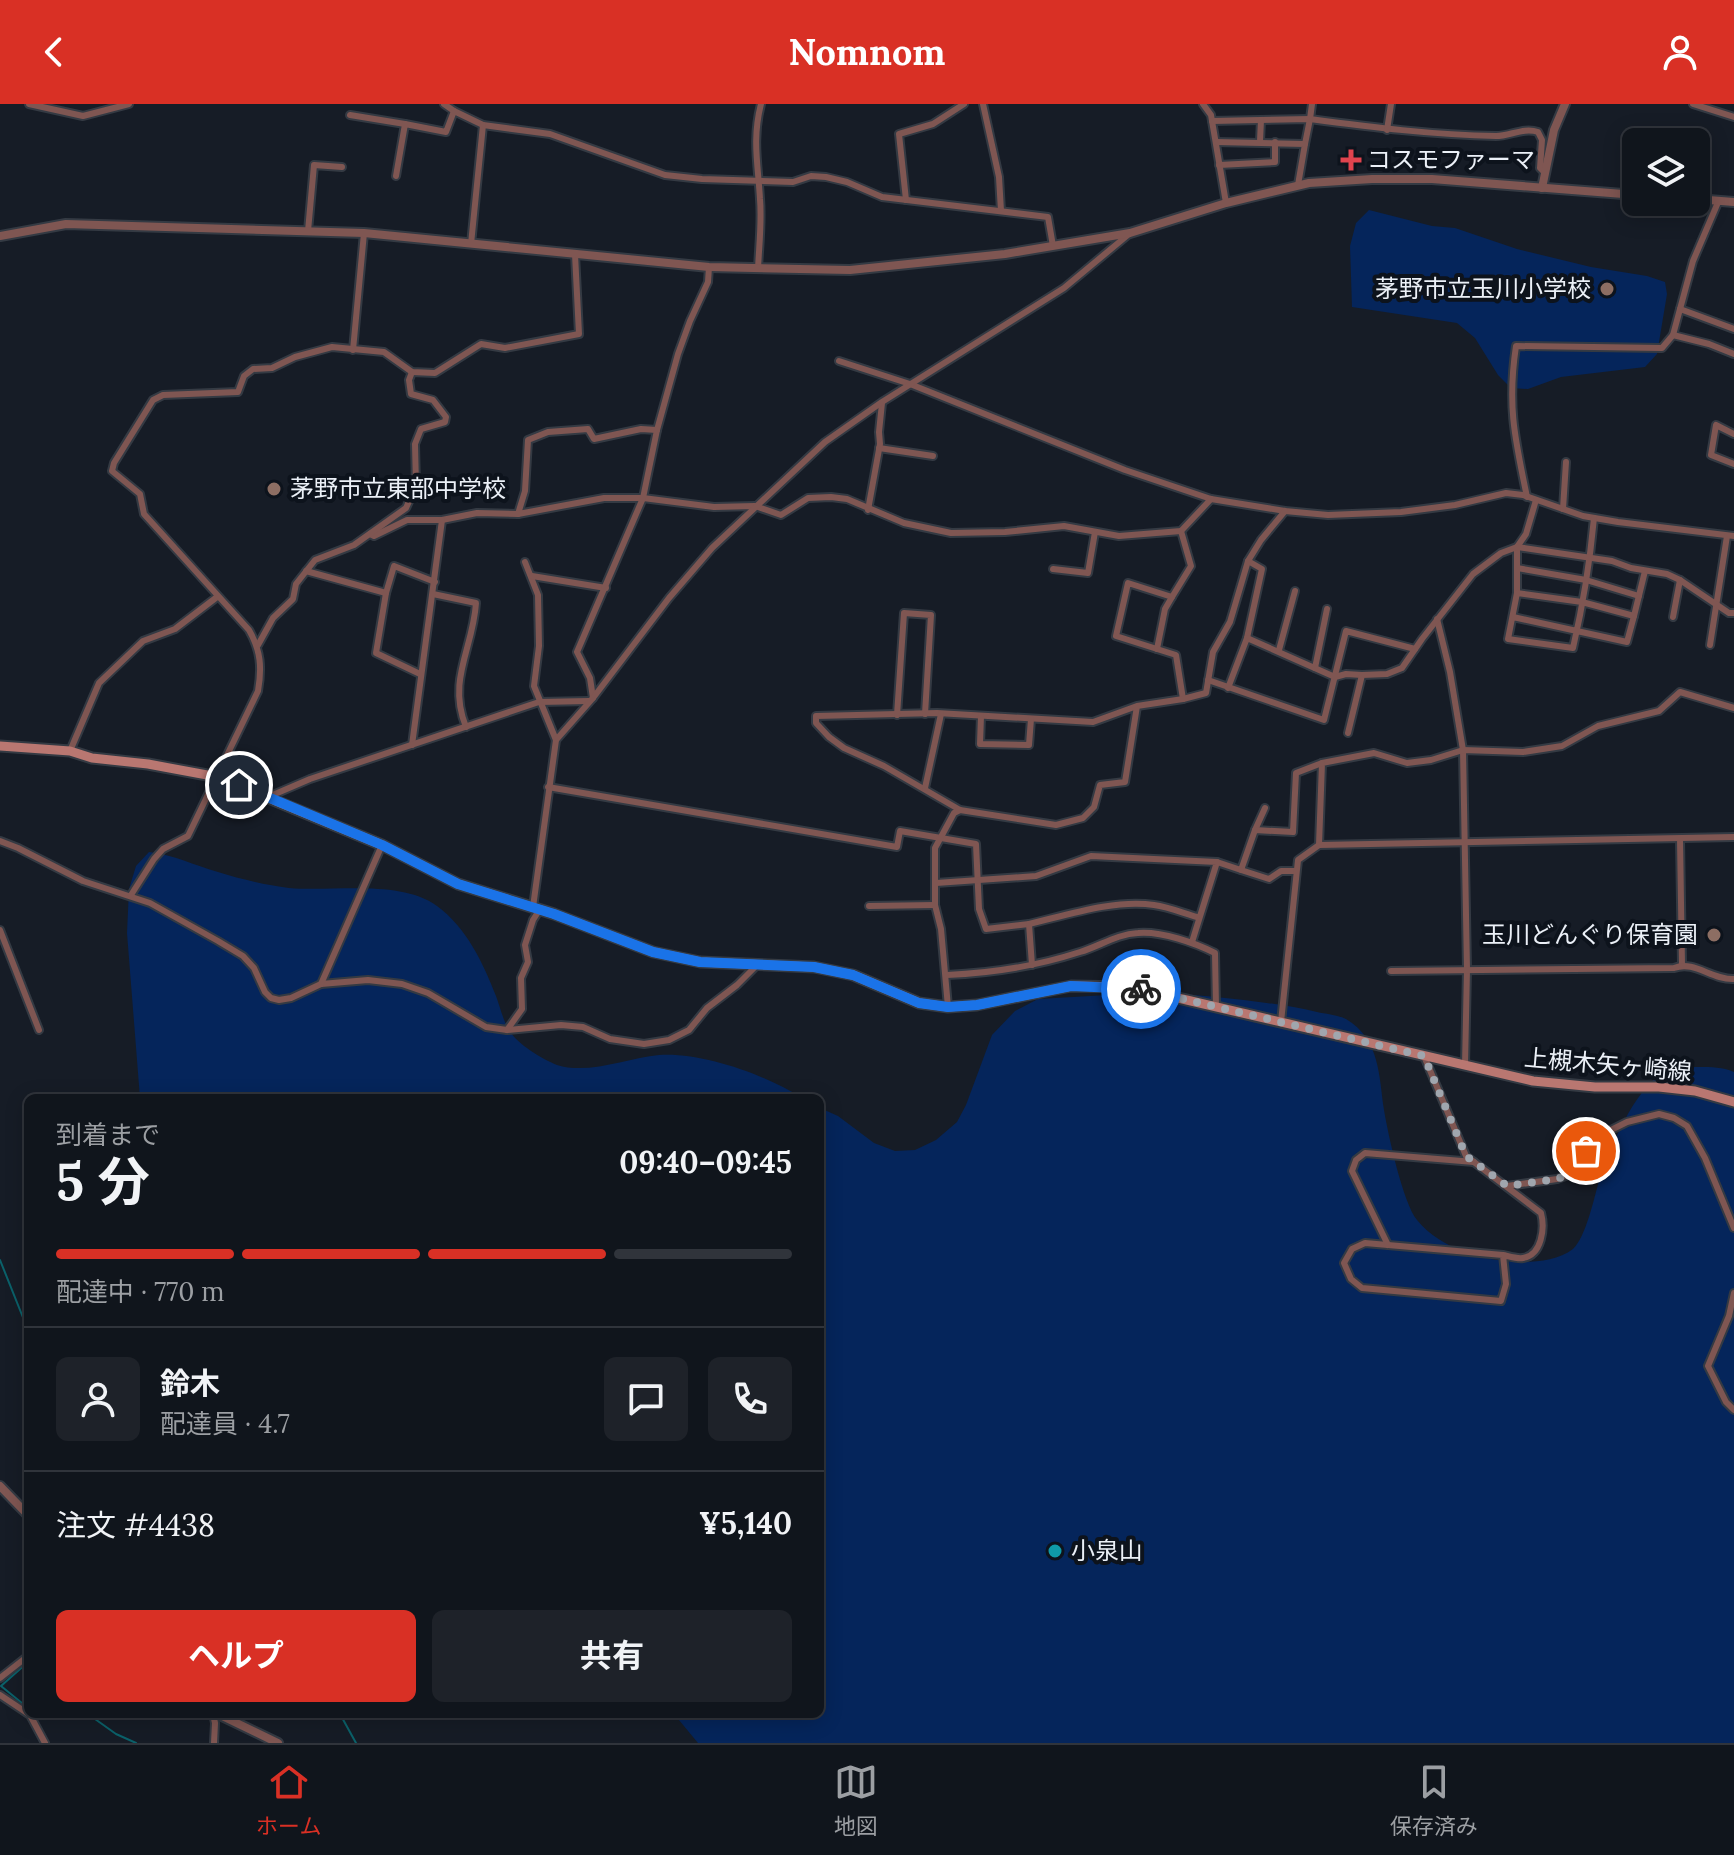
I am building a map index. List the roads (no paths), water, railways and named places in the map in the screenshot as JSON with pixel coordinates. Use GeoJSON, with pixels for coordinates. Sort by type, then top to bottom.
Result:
{"type":"FeatureCollection","features":[{"type":"Feature","properties":{"kind":"main road","name":"上槻木矢ヶ崎線"},"geometry":{"type":"LineString","coordinates":[[0,746],[70,751],[92,758],[148,764],[218,777],[382,845],[458,884],[537,908],[653,952],[700,962],[814,967],[853,975],[919,1003],[948,1007],[977,1005],[1042,990],[1094,985],[1131,987],[1533,1081],[1595,1087],[1659,1087],[1695,1091],[1734,1102]]}},
{"type":"Feature","properties":{"kind":"street"},"geometry":{"type":"LineString","coordinates":[[29,104],[83,116],[129,104]]}},
{"type":"Feature","properties":{"kind":"street"},"geometry":{"type":"LineString","coordinates":[[444,104],[483,125],[550,134],[665,175],[793,182],[811,176],[826,177],[882,197],[1048,217],[1053,246]]}},
{"type":"Feature","properties":{"kind":"street"},"geometry":{"type":"LineString","coordinates":[[758,269],[761,201],[755,148],[761,104]]}},
{"type":"Feature","properties":{"kind":"street"},"geometry":{"type":"LineString","coordinates":[[906,200],[899,134],[933,124],[964,104]]}},
{"type":"Feature","properties":{"kind":"street"},"geometry":{"type":"LineString","coordinates":[[983,104],[999,177],[1001,211]]}},
{"type":"Feature","properties":{"kind":"street"},"geometry":{"type":"LineString","coordinates":[[1203,104],[1212,121],[1226,203]]}},
{"type":"Feature","properties":{"kind":"street"},"geometry":{"type":"LineString","coordinates":[[1298,185],[1312,104]]}},
{"type":"Feature","properties":{"kind":"street"},"geometry":{"type":"LineString","coordinates":[[1387,130],[1391,104]]}},
{"type":"Feature","properties":{"kind":"street"},"geometry":{"type":"LineString","coordinates":[[1542,188],[1554,130],[1565,104]]}},
{"type":"Feature","properties":{"kind":"street"},"geometry":{"type":"LineString","coordinates":[[1693,104],[1734,117]]}},
{"type":"Feature","properties":{"kind":"street"},"geometry":{"type":"LineString","coordinates":[[350,115],[446,132],[454,111]]}},
{"type":"Feature","properties":{"kind":"street"},"geometry":{"type":"LineString","coordinates":[[1212,121],[1310,119],[1387,130],[1500,136],[1531,130],[1538,132],[1542,140],[1540,168],[1544,172]]}},
{"type":"Feature","properties":{"kind":"street"},"geometry":{"type":"LineString","coordinates":[[1260,141],[1261,120]]}},
{"type":"Feature","properties":{"kind":"street"},"geometry":{"type":"LineString","coordinates":[[396,176],[405,124]]}},
{"type":"Feature","properties":{"kind":"street"},"geometry":{"type":"LineString","coordinates":[[471,244],[483,125]]}},
{"type":"Feature","properties":{"kind":"street"},"geometry":{"type":"LineString","coordinates":[[1216,142],[1305,144]]}},
{"type":"Feature","properties":{"kind":"street"},"geometry":{"type":"LineString","coordinates":[[1219,165],[1275,162],[1275,142]]}},
{"type":"Feature","properties":{"kind":"street"},"geometry":{"type":"LineString","coordinates":[[308,231],[314,165],[342,167]]}},
{"type":"Feature","properties":{"kind":"street"},"geometry":{"type":"LineString","coordinates":[[0,236],[66,224],[364,233],[709,267],[850,270],[1005,254],[1130,233],[1226,203],[1298,185],[1417,179],[1622,194]]}},
{"type":"Feature","properties":{"kind":"street"},"geometry":{"type":"LineString","coordinates":[[1710,200],[1734,202]]}},
{"type":"Feature","properties":{"kind":"street"},"geometry":{"type":"LineString","coordinates":[[1527,497],[1511,418],[1511,383],[1516,346],[1662,348],[1673,335],[1693,261],[1719,200]]}},
{"type":"Feature","properties":{"kind":"street"},"geometry":{"type":"LineString","coordinates":[[353,350],[364,233]]}},
{"type":"Feature","properties":{"kind":"street"},"geometry":{"type":"LineString","coordinates":[[556,740],[712,548],[825,442],[882,402],[1064,288],[1130,233]]}},
{"type":"Feature","properties":{"kind":"street"},"geometry":{"type":"LineString","coordinates":[[131,895],[163,849],[188,836],[258,691],[262,670],[258,645],[249,630],[144,514],[140,494],[112,471],[153,400],[163,395],[238,392],[244,376],[253,369],[272,368],[295,357],[332,347],[384,352],[412,372],[435,373],[481,344],[505,348],[579,334],[575,254]]}},
{"type":"Feature","properties":{"kind":"street"},"geometry":{"type":"LineString","coordinates":[[591,700],[590,678],[577,652],[643,498],[657,430],[690,321],[708,282],[709,267]]}},
{"type":"Feature","properties":{"kind":"street"},"geometry":{"type":"LineString","coordinates":[[1680,309],[1734,329]]}},
{"type":"Feature","properties":{"kind":"street"},"geometry":{"type":"LineString","coordinates":[[1673,335],[1734,354]]}},
{"type":"Feature","properties":{"kind":"street"},"geometry":{"type":"LineString","coordinates":[[839,361],[910,384],[1125,470],[1211,499],[1328,515],[1374,514],[1455,505],[1496,493],[1527,497],[1594,518],[1731,536],[1710,645]]}},
{"type":"Feature","properties":{"kind":"street"},"geometry":{"type":"LineString","coordinates":[[258,645],[273,618],[293,599],[296,584],[319,556],[339,552],[406,508],[416,486],[415,444],[421,429],[445,422],[446,417],[433,400],[411,394],[409,380],[412,372]]}},
{"type":"Feature","properties":{"kind":"street"},"geometry":{"type":"LineString","coordinates":[[868,510],[879,448],[882,402]]}},
{"type":"Feature","properties":{"kind":"street"},"geometry":{"type":"LineString","coordinates":[[1734,434],[1716,425],[1711,455],[1734,464]]}},
{"type":"Feature","properties":{"kind":"street"},"geometry":{"type":"LineString","coordinates":[[518,514],[525,491],[528,440],[548,432],[588,429],[594,439],[641,429],[657,430]]}},
{"type":"Feature","properties":{"kind":"street"},"geometry":{"type":"LineString","coordinates":[[879,448],[933,456]]}},
{"type":"Feature","properties":{"kind":"street"},"geometry":{"type":"LineString","coordinates":[[1563,509],[1566,462]]}},
{"type":"Feature","properties":{"kind":"street"},"geometry":{"type":"LineString","coordinates":[[370,534],[374,536],[407,520],[442,520],[477,513],[518,514],[589,500],[643,498],[714,507],[755,506],[781,515],[808,498],[831,497],[847,499],[904,523],[951,533],[1064,526],[1119,536],[1181,531],[1211,499]]}},
{"type":"Feature","properties":{"kind":"street"},"geometry":{"type":"LineString","coordinates":[[1536,500],[1526,534],[1517,547],[1517,593],[1508,639],[1573,648],[1591,557],[1594,518]]}},
{"type":"Feature","properties":{"kind":"street"},"geometry":{"type":"LineString","coordinates":[[1137,706],[1125,782],[1100,785],[1094,807],[1083,818],[1056,825],[960,810],[925,788],[844,748],[816,723],[816,716],[925,714],[1093,722],[1137,706],[1206,693],[1213,652],[1230,622],[1248,561],[1285,511]]}},
{"type":"Feature","properties":{"kind":"street"},"geometry":{"type":"LineString","coordinates":[[412,745],[442,520]]}},
{"type":"Feature","properties":{"kind":"street"},"geometry":{"type":"LineString","coordinates":[[1157,649],[1165,609],[1191,566],[1181,531]]}},
{"type":"Feature","properties":{"kind":"street"},"geometry":{"type":"LineString","coordinates":[[1053,569],[1088,573],[1095,532]]}},
{"type":"Feature","properties":{"kind":"street"},"geometry":{"type":"LineString","coordinates":[[1247,638],[1335,677],[1387,674],[1402,668],[1473,574],[1501,553],[1517,547],[1591,557],[1667,574],[1729,613],[1734,613]]}},
{"type":"Feature","properties":{"kind":"street"},"geometry":{"type":"LineString","coordinates":[[1228,688],[1247,638],[1262,569],[1248,561]]}},
{"type":"Feature","properties":{"kind":"street"},"geometry":{"type":"LineString","coordinates":[[507,1030],[522,1009],[521,978],[528,962],[525,945],[537,908],[548,787],[556,740],[534,686],[540,623],[538,595],[525,562]]}},
{"type":"Feature","properties":{"kind":"street"},"geometry":{"type":"LineString","coordinates":[[420,674],[376,653],[394,566],[435,582]]}},
{"type":"Feature","properties":{"kind":"street"},"geometry":{"type":"LineString","coordinates":[[1517,568],[1586,580],[1639,596]]}},
{"type":"Feature","properties":{"kind":"street"},"geometry":{"type":"LineString","coordinates":[[306,571],[386,593]]}},
{"type":"Feature","properties":{"kind":"street"},"geometry":{"type":"LineString","coordinates":[[1513,617],[1627,642],[1645,571]]}},
{"type":"Feature","properties":{"kind":"street"},"geometry":{"type":"LineString","coordinates":[[532,576],[606,588]]}},
{"type":"Feature","properties":{"kind":"street"},"geometry":{"type":"LineString","coordinates":[[1673,617],[1680,580]]}},
{"type":"Feature","properties":{"kind":"street"},"geometry":{"type":"LineString","coordinates":[[1172,597],[1128,583],[1116,636],[1176,655],[1183,699]]}},
{"type":"Feature","properties":{"kind":"street"},"geometry":{"type":"LineString","coordinates":[[1279,650],[1295,591]]}},
{"type":"Feature","properties":{"kind":"street"},"geometry":{"type":"LineString","coordinates":[[1517,593],[1582,602],[1634,616]]}},
{"type":"Feature","properties":{"kind":"street"},"geometry":{"type":"LineString","coordinates":[[433,594],[476,603],[475,627],[460,668],[458,707],[466,727]]}},
{"type":"Feature","properties":{"kind":"street"},"geometry":{"type":"LineString","coordinates":[[70,751],[99,683],[143,641],[175,629],[217,597]]}},
{"type":"Feature","properties":{"kind":"street"},"geometry":{"type":"LineString","coordinates":[[1315,668],[1327,609]]}},
{"type":"Feature","properties":{"kind":"street"},"geometry":{"type":"LineString","coordinates":[[897,715],[904,613],[931,615],[925,714]]}},
{"type":"Feature","properties":{"kind":"street"},"geometry":{"type":"LineString","coordinates":[[1437,619],[1450,672],[1463,750],[1467,969],[1465,1066]]}},
{"type":"Feature","properties":{"kind":"street"},"geometry":{"type":"LineString","coordinates":[[1208,680],[1324,720],[1346,631],[1415,649]]}},
{"type":"Feature","properties":{"kind":"street"},"geometry":{"type":"LineString","coordinates":[[1348,733],[1362,675]]}},
{"type":"Feature","properties":{"kind":"street"},"geometry":{"type":"LineString","coordinates":[[1255,830],[1293,832],[1296,773],[1322,763],[1374,753],[1407,763],[1431,760],[1463,750],[1523,752],[1562,746],[1598,726],[1659,711],[1680,692],[1734,708]]}},
{"type":"Feature","properties":{"kind":"street"},"geometry":{"type":"LineString","coordinates":[[268,797],[310,779],[542,702],[591,700]]}},
{"type":"Feature","properties":{"kind":"street"},"geometry":{"type":"LineString","coordinates":[[925,788],[941,714]]}},
{"type":"Feature","properties":{"kind":"street"},"geometry":{"type":"LineString","coordinates":[[981,716],[980,744],[1029,745],[1031,719]]}},
{"type":"Feature","properties":{"kind":"street"},"geometry":{"type":"LineString","coordinates":[[1319,845],[1322,763]]}},
{"type":"Feature","properties":{"kind":"street"},"geometry":{"type":"LineString","coordinates":[[548,787],[897,847],[900,831],[976,844],[979,909],[986,929],[1029,924],[1069,913],[1128,903],[1155,905],[1197,917]]}},
{"type":"Feature","properties":{"kind":"street"},"geometry":{"type":"LineString","coordinates":[[1241,870],[1265,808]]}},
{"type":"Feature","properties":{"kind":"street"},"geometry":{"type":"LineString","coordinates":[[948,1007],[947,975],[935,905],[935,848],[954,813],[960,810]]}},
{"type":"Feature","properties":{"kind":"street"},"geometry":{"type":"LineString","coordinates":[[1281,1022],[1295,871],[1298,860],[1319,845],[1734,837]]}},
{"type":"Feature","properties":{"kind":"street"},"geometry":{"type":"LineString","coordinates":[[1680,839],[1682,965]]}},
{"type":"Feature","properties":{"kind":"street"},"geometry":{"type":"LineString","coordinates":[[0,841],[83,881],[131,895],[243,956],[254,968],[271,998],[291,998],[321,984],[368,980],[402,984],[428,993],[486,1027],[507,1030],[561,1025],[583,1027],[624,1042],[644,1044],[669,1040],[689,1030],[707,1008],[756,966]]}},
{"type":"Feature","properties":{"kind":"street"},"geometry":{"type":"LineString","coordinates":[[321,984],[382,845]]}},
{"type":"Feature","properties":{"kind":"street"},"geometry":{"type":"LineString","coordinates":[[936,883],[1036,876],[1091,856],[1217,862],[1269,879],[1281,871],[1295,871]]}},
{"type":"Feature","properties":{"kind":"street"},"geometry":{"type":"LineString","coordinates":[[1192,942],[1197,917],[1217,862]]}},
{"type":"Feature","properties":{"kind":"street"},"geometry":{"type":"LineString","coordinates":[[869,906],[935,905]]}},
{"type":"Feature","properties":{"kind":"street"},"geometry":{"type":"LineString","coordinates":[[1029,924],[1032,965]]}},
{"type":"Feature","properties":{"kind":"street"},"geometry":{"type":"LineString","coordinates":[[0,930],[39,1030]]}},
{"type":"Feature","properties":{"kind":"street"},"geometry":{"type":"LineString","coordinates":[[947,975],[1032,965],[1139,933],[1192,942],[1215,953],[1216,1007]]}},
{"type":"Feature","properties":{"kind":"street"},"geometry":{"type":"LineString","coordinates":[[1391,971],[1674,968],[1691,965],[1724,980],[1734,979]]}},
{"type":"Feature","properties":{"kind":"street"},"geometry":{"type":"LineString","coordinates":[[1424,1056],[1466,1156],[1541,1213],[1544,1222],[1542,1237],[1534,1253],[1522,1258],[1503,1255],[1365,1243],[1352,1249],[1344,1263],[1351,1279],[1362,1288],[1501,1301],[1506,1284],[1503,1255]]}},
{"type":"Feature","properties":{"kind":"street"},"geometry":{"type":"LineString","coordinates":[[1507,1186],[1568,1175],[1586,1151],[1611,1130],[1627,1122],[1659,1114],[1687,1126],[1705,1158],[1734,1228]]}},
{"type":"Feature","properties":{"kind":"street"},"geometry":{"type":"LineString","coordinates":[[1388,1245],[1352,1171],[1356,1160],[1365,1153],[1474,1162]]}},
{"type":"Feature","properties":{"kind":"street"},"geometry":{"type":"LineString","coordinates":[[1734,1293],[1729,1316],[1708,1366],[1726,1402],[1734,1410]]}},
{"type":"Feature","properties":{"kind":"street"},"geometry":{"type":"LineString","coordinates":[[0,1486],[24,1511]]}},
{"type":"Feature","properties":{"kind":"street"},"geometry":{"type":"LineString","coordinates":[[0,1678],[24,1659]]}},
{"type":"Feature","properties":{"kind":"street"},"geometry":{"type":"LineString","coordinates":[[0,1695],[24,1711]]}},
{"type":"Feature","properties":{"kind":"street"},"geometry":{"type":"LineString","coordinates":[[32,1718],[45,1743]]}},
{"type":"Feature","properties":{"kind":"street"},"geometry":{"type":"LineString","coordinates":[[214,1743],[215,1718]]}},
{"type":"Feature","properties":{"kind":"street"},"geometry":{"type":"LineString","coordinates":[[224,1718],[278,1743]]}},
{"type":"Feature","properties":{"kind":"waterway"},"geometry":{"type":"LineString","coordinates":[[0,1260],[24,1320]]}},
{"type":"Feature","properties":{"kind":"waterway"},"geometry":{"type":"LineString","coordinates":[[24,1666],[1,1686],[24,1705]]}},
{"type":"Feature","properties":{"kind":"waterway"},"geometry":{"type":"LineString","coordinates":[[94,1718],[116,1734],[136,1743]]}},
{"type":"Feature","properties":{"kind":"waterway"},"geometry":{"type":"LineString","coordinates":[[342,1718],[356,1743]]}},
{"type":"Feature","properties":{"kind":"place","name":"コスモファーマ"},"geometry":{"type":"Point","coordinates":[1351,160]}},
{"type":"Feature","properties":{"kind":"place","name":"茅野市立玉川小学校"},"geometry":{"type":"Point","coordinates":[1607,289]}},
{"type":"Feature","properties":{"kind":"place","name":"茅野市立東部中学校"},"geometry":{"type":"Point","coordinates":[274,489]}},
{"type":"Feature","properties":{"kind":"place","name":"玉川どんぐり保育園"},"geometry":{"type":"Point","coordinates":[1714,935]}},
{"type":"Feature","properties":{"kind":"place","name":"小泉山"},"geometry":{"type":"Point","coordinates":[1055,1551]}}]}
